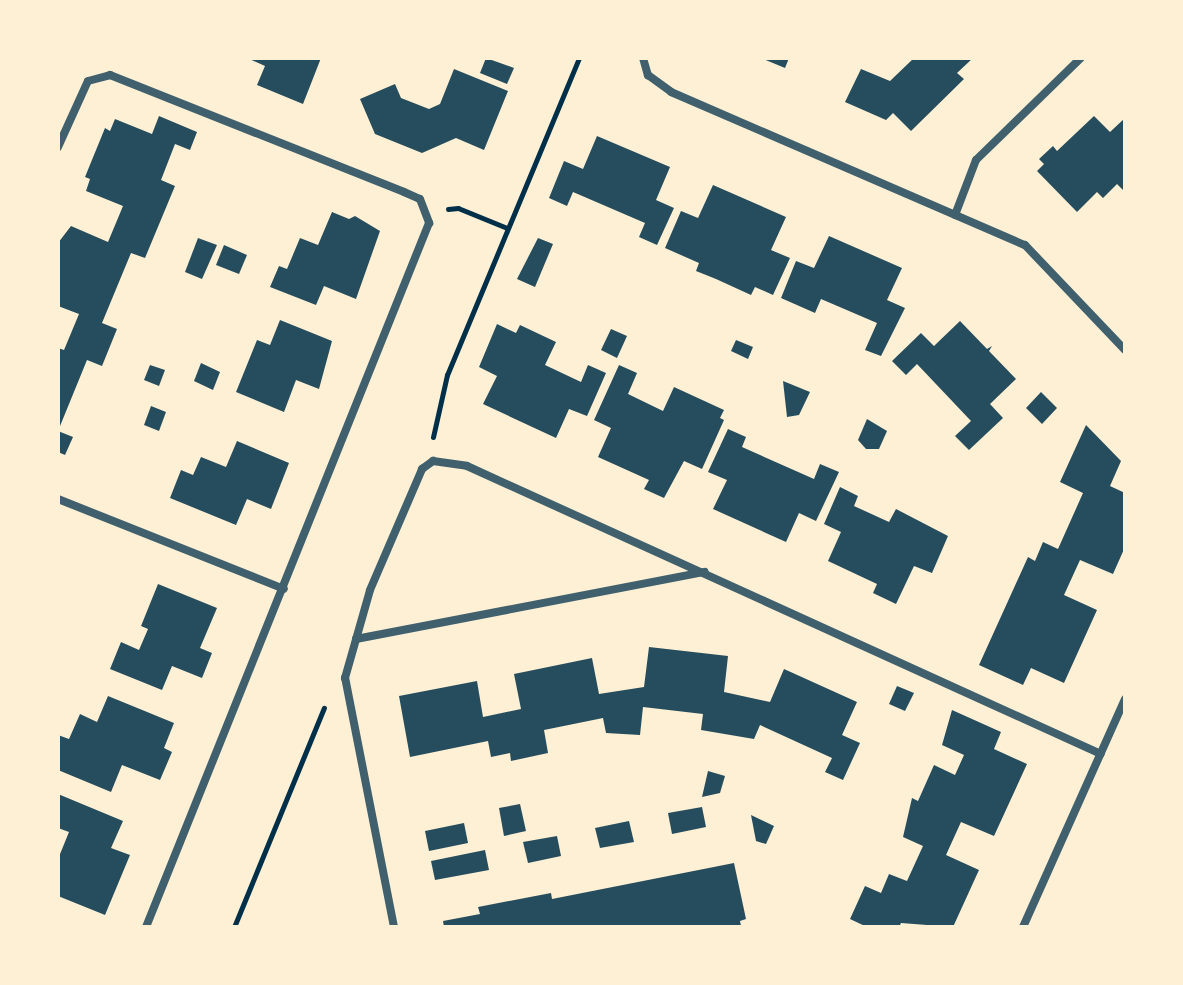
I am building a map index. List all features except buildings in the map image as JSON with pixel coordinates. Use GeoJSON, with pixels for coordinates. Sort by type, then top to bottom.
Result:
{"type":"FeatureCollection","features":[{"type":"Feature","properties":{"kind":"street"},"geometry":{"type":"LineString","coordinates":[[643,58],[648,75],[671,92],[1025,245],[1125,350]]}},
{"type":"Feature","properties":{"kind":"street"},"geometry":{"type":"LineString","coordinates":[[955,215],[976,160],[1081,58]]}},
{"type":"Feature","properties":{"kind":"street"},"geometry":{"type":"LineString","coordinates":[[58,147],[88,81],[110,75],[404,192],[420,199],[426,212],[427,237],[146,927]]}},
{"type":"Feature","properties":{"kind":"street"},"geometry":{"type":"LineString","coordinates":[[394,927],[345,678],[370,590],[422,469],[433,461],[467,466],[1101,754]]}},
{"type":"Feature","properties":{"kind":"street"},"geometry":{"type":"LineString","coordinates":[[58,499],[284,589]]}},
{"type":"Feature","properties":{"kind":"street"},"geometry":{"type":"LineString","coordinates":[[356,639],[705,572]]}},
{"type":"Feature","properties":{"kind":"street"},"geometry":{"type":"LineString","coordinates":[[1023,927],[1125,699]]}},
{"type":"Feature","properties":{"kind":"path"},"geometry":{"type":"LineString","coordinates":[[433,461],[433,429],[447,375],[579,58]]}},
{"type":"Feature","properties":{"kind":"path"},"geometry":{"type":"LineString","coordinates":[[426,212],[458,208],[507,228]]}},
{"type":"Feature","properties":{"kind":"path"},"geometry":{"type":"LineString","coordinates":[[234,927],[330,694],[345,678]]}}]}
